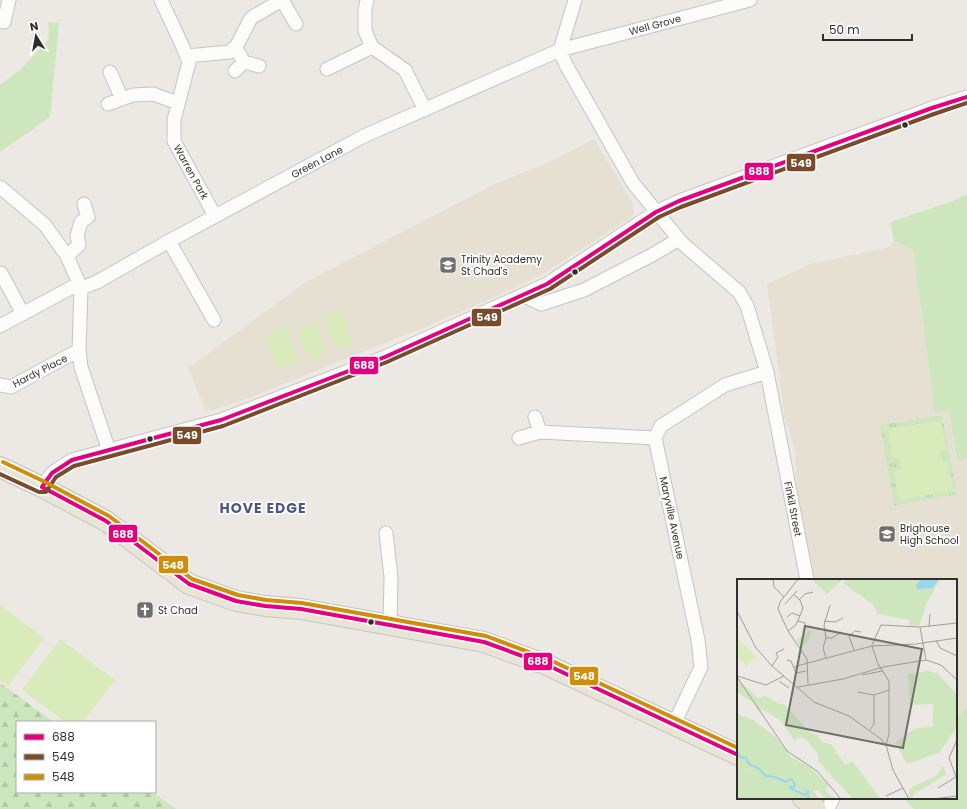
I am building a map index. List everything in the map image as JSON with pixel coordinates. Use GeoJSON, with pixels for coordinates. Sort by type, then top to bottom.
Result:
{"type":"FeatureCollection","features":[{"type":"Feature","properties":{"kind":"main road"},"geometry":{"type":"LineString","coordinates":[[0,467],[42,487],[106,521],[189,584],[236,601],[264,606],[301,609],[484,642],[547,665],[737,755]]}},
{"type":"Feature","properties":{"kind":"main road"},"geometry":{"type":"LineString","coordinates":[[803,799],[816,809]]}},
{"type":"Feature","properties":{"kind":"street"},"geometry":{"type":"LineString","coordinates":[[4,22],[9,0]]}},
{"type":"Feature","properties":{"kind":"street","name":"Warren Park"},"geometry":{"type":"LineString","coordinates":[[161,0],[189,62],[174,120],[174,141],[215,216]]}},
{"type":"Feature","properties":{"kind":"street"},"geometry":{"type":"LineString","coordinates":[[187,56],[230,52],[235,47],[251,18],[282,0],[296,24]]}},
{"type":"Feature","properties":{"kind":"street"},"geometry":{"type":"LineString","coordinates":[[367,0],[365,10],[365,31],[372,47],[405,70],[425,110]]}},
{"type":"Feature","properties":{"kind":"street"},"geometry":{"type":"LineString","coordinates":[[560,50],[575,0]]}},
{"type":"Feature","properties":{"kind":"street","name":"Well Grove"},"geometry":{"type":"LineString","coordinates":[[560,50],[750,0]]}},
{"type":"Feature","properties":{"kind":"street"},"geometry":{"type":"LineString","coordinates":[[235,47],[239,66],[259,66]]}},
{"type":"Feature","properties":{"kind":"street"},"geometry":{"type":"LineString","coordinates":[[327,70],[372,47]]}},
{"type":"Feature","properties":{"kind":"street","name":"Green Lane"},"geometry":{"type":"LineString","coordinates":[[0,326],[80,286],[97,282],[169,241],[364,136],[560,50]]}},
{"type":"Feature","properties":{"kind":"street","name":"Finkil Street"},"geometry":{"type":"LineString","coordinates":[[560,50],[566,65],[633,183],[679,239],[739,292],[747,306],[767,372],[807,579]]}},
{"type":"Feature","properties":{"kind":"street"},"geometry":{"type":"LineString","coordinates":[[110,72],[122,99]]}},
{"type":"Feature","properties":{"kind":"street"},"geometry":{"type":"LineString","coordinates":[[108,104],[133,95],[153,94],[178,103]]}},
{"type":"Feature","properties":{"kind":"street"},"geometry":{"type":"LineString","coordinates":[[42,487],[52,473],[72,460],[229,417],[385,357],[547,284],[656,212],[679,201],[932,108],[967,97]]}},
{"type":"Feature","properties":{"kind":"street"},"geometry":{"type":"LineString","coordinates":[[0,187],[45,224],[67,256],[80,286],[79,350],[81,367],[109,451]]}},
{"type":"Feature","properties":{"kind":"street"},"geometry":{"type":"LineString","coordinates":[[67,256],[79,245],[77,236],[80,222],[88,217],[84,204]]}},
{"type":"Feature","properties":{"kind":"street"},"geometry":{"type":"LineString","coordinates":[[522,295],[541,304],[584,290],[652,255],[679,239]]}},
{"type":"Feature","properties":{"kind":"street"},"geometry":{"type":"LineString","coordinates":[[169,241],[214,320]]}},
{"type":"Feature","properties":{"kind":"street"},"geometry":{"type":"LineString","coordinates":[[0,274],[1,273],[23,314]]}},
{"type":"Feature","properties":{"kind":"street","name":"Hardy Place"},"geometry":{"type":"LineString","coordinates":[[0,385],[11,387],[79,350]]}},
{"type":"Feature","properties":{"kind":"street"},"geometry":{"type":"LineString","coordinates":[[519,438],[540,432],[655,438],[661,426],[725,385],[767,372]]}},
{"type":"Feature","properties":{"kind":"street"},"geometry":{"type":"LineString","coordinates":[[535,418],[540,432]]}},
{"type":"Feature","properties":{"kind":"street","name":"Maryville Avenue"},"geometry":{"type":"LineString","coordinates":[[655,438],[698,640],[701,667],[674,724]]}},
{"type":"Feature","properties":{"kind":"street"},"geometry":{"type":"LineString","coordinates":[[386,533],[391,577],[390,625]]}},
{"type":"Feature","properties":{"kind":"street"},"geometry":{"type":"LineString","coordinates":[[828,809],[833,799]]}},
{"type":"Feature","properties":{"kind":"shaded area","name":"Trinity Academy St Chad's"},"geometry":{"type":"Polygon","coordinates":[[[594,139],[632,202],[634,213],[631,218],[541,275],[504,293],[430,325],[254,396],[211,411],[205,409],[188,368],[306,282],[493,185],[556,159],[594,139]]]}},
{"type":"Feature","properties":{"kind":"shaded area"},"geometry":{"type":"Polygon","coordinates":[[[894,241],[913,248],[935,411],[949,410],[956,460],[967,458],[967,707],[957,717],[957,579],[815,579],[797,489],[795,454],[785,419],[767,284],[810,264],[890,247],[894,241]]]}},
{"type":"Feature","properties":{"kind":"green space"},"geometry":{"type":"Polygon","coordinates":[[[48,22],[59,23],[50,117],[0,152],[0,85],[21,69],[49,39],[48,22]]]}},
{"type":"Feature","properties":{"kind":"green space"},"geometry":{"type":"Polygon","coordinates":[[[967,194],[967,458],[957,461],[949,410],[935,412],[913,249],[894,241],[890,222],[953,201],[967,194]]]}},
{"type":"Feature","properties":{"kind":"green space"},"geometry":{"type":"Polygon","coordinates":[[[341,310],[353,344],[336,349],[324,317],[341,310]]]}},
{"type":"Feature","properties":{"kind":"green space"},"geometry":{"type":"Polygon","coordinates":[[[315,323],[327,353],[309,360],[298,330],[315,323]]]}},
{"type":"Feature","properties":{"kind":"green space"},"geometry":{"type":"Polygon","coordinates":[[[286,327],[298,362],[277,368],[265,334],[286,327]]]}},
{"type":"Feature","properties":{"kind":"green space"},"geometry":{"type":"Polygon","coordinates":[[[942,415],[957,494],[894,506],[880,425],[942,415]]]}},
{"type":"Feature","properties":{"kind":"green space"},"geometry":{"type":"Polygon","coordinates":[[[935,421],[936,423],[941,422],[946,449],[940,450],[943,463],[948,462],[953,489],[948,490],[948,492],[898,499],[894,472],[901,470],[898,458],[892,459],[888,431],[893,431],[893,428],[935,421]]]}},
{"type":"Feature","properties":{"kind":"green space"},"geometry":{"type":"Polygon","coordinates":[[[0,605],[44,638],[8,686],[0,680],[0,605]]]}},
{"type":"Feature","properties":{"kind":"green space"},"geometry":{"type":"Polygon","coordinates":[[[60,639],[115,680],[84,721],[64,721],[22,690],[60,639]]]}},
{"type":"Feature","properties":{"kind":"green space"},"geometry":{"type":"Polygon","coordinates":[[[0,683],[53,721],[16,721],[16,793],[153,793],[176,809],[0,809],[0,683]]]}},
{"type":"Feature","properties":{"kind":"green space"},"geometry":{"type":"Polygon","coordinates":[[[967,707],[967,809],[914,809],[905,799],[957,799],[957,717],[967,707]]]}},
{"type":"Feature","properties":{"kind":"transit line","name":"688"},"geometry":{"type":"LineString","coordinates":[[737,755],[547,665],[484,642],[301,609],[265,606],[236,601],[189,584],[106,521],[42,487],[52,473],[72,460],[221,420],[385,357],[547,284],[656,212],[679,201],[932,108],[967,97]]}},
{"type":"Feature","properties":{"kind":"transit line","name":"549"},"geometry":{"type":"LineString","coordinates":[[0,474],[39,492],[46,492],[56,477],[74,466],[223,426],[387,362],[550,289],[659,217],[681,207],[967,103]]}},
{"type":"Feature","properties":{"kind":"transit line","name":"548"},"geometry":{"type":"LineString","coordinates":[[3,462],[45,482],[109,516],[192,579],[238,595],[266,600],[302,603],[486,636],[550,660],[737,748]]}},
{"type":"Feature","properties":{"kind":"place","name":"Trinity Academy St Chad's"},"geometry":{"type":"Point","coordinates":[448,265]}},
{"type":"Feature","properties":{"kind":"place","name":"Brighouse High School"},"geometry":{"type":"Point","coordinates":[887,534]}},
{"type":"Feature","properties":{"kind":"place","name":"St Chad"},"geometry":{"type":"Point","coordinates":[145,610]}},
{"type":"Feature","properties":{"kind":"district","name":"HOVE EDGE"},"geometry":{"type":"Point","coordinates":[263,508]}}]}
